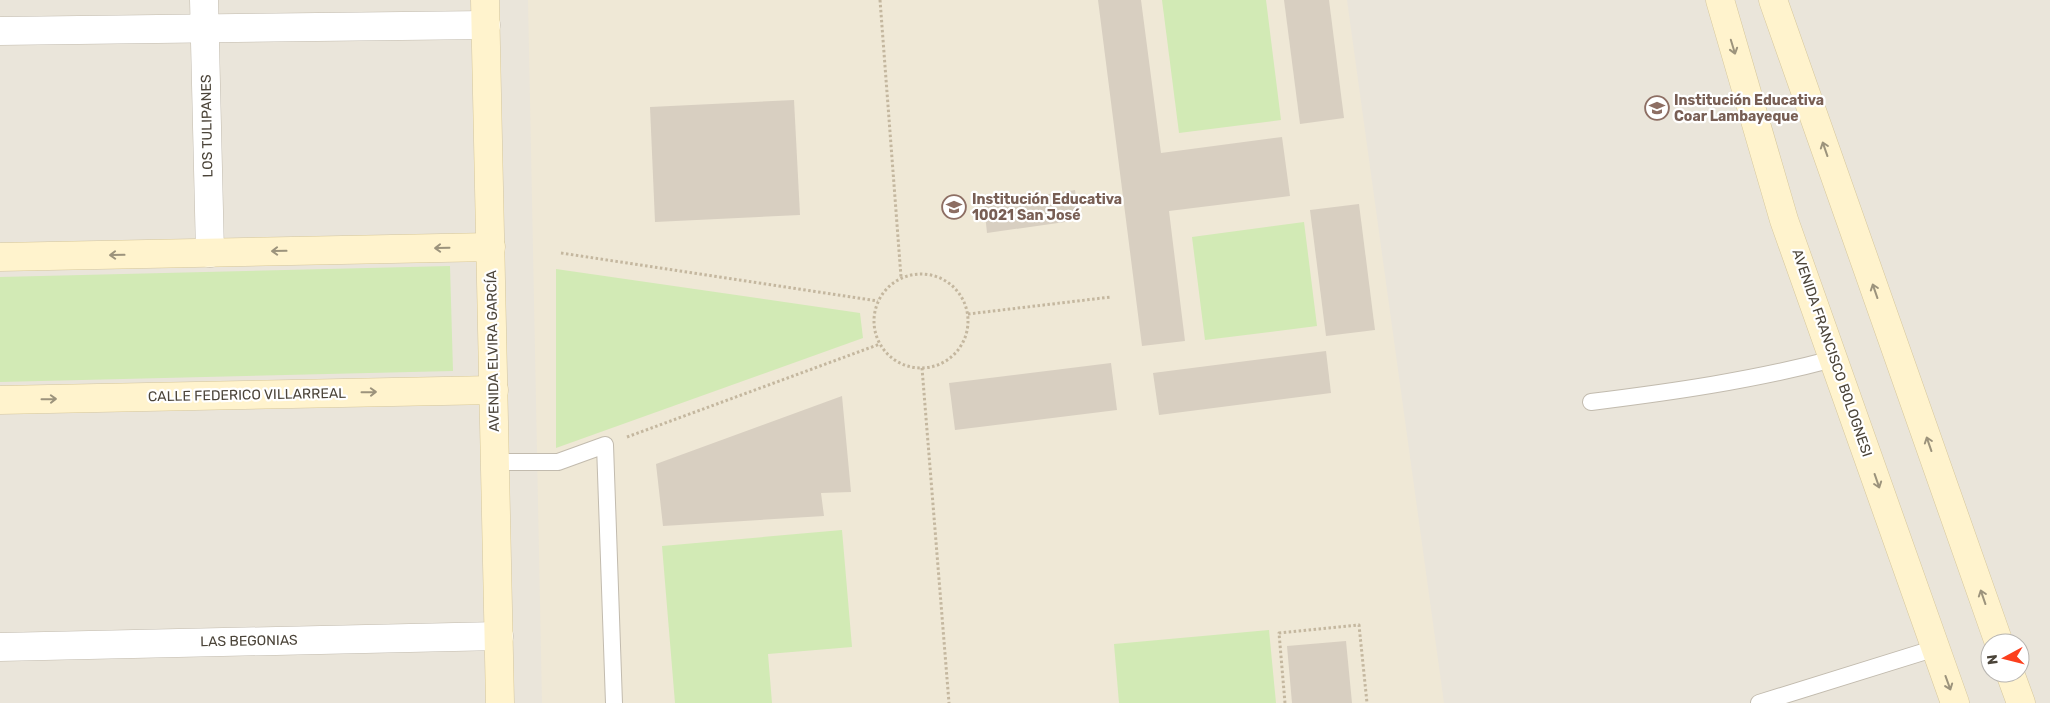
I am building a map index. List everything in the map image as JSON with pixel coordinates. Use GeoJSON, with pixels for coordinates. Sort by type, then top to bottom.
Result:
{"type":"FeatureCollection","features":[{"type":"Feature","properties":{"kind":"main road","name":"AVENIDA FRANCISCO BOLOGNESI"},"geometry":{"type":"LineString","coordinates":[[1720,0],[1784,220],[1955,703]]}},
{"type":"Feature","properties":{"kind":"main road"},"geometry":{"type":"LineString","coordinates":[[1773,0],[1996,633]]}},
{"type":"Feature","properties":{"kind":"main road","name":"AVENIDA ELVIRA GARCÍA"},"geometry":{"type":"LineString","coordinates":[[486,12],[500,703]]}},
{"type":"Feature","properties":{"kind":"main road"},"geometry":{"type":"LineString","coordinates":[[0,257],[490,247]]}},
{"type":"Feature","properties":{"kind":"main road","name":"CALLE FEDERICO VILLARREAL"},"geometry":{"type":"LineString","coordinates":[[0,400],[494,390]]}},
{"type":"Feature","properties":{"kind":"main road"},"geometry":{"type":"LineString","coordinates":[[2014,683],[2021,703]]}},
{"type":"Feature","properties":{"kind":"street","name":"LOS TULIPANES"},"geometry":{"type":"LineString","coordinates":[[204,0],[210,253]]}},
{"type":"Feature","properties":{"kind":"street"},"geometry":{"type":"LineString","coordinates":[[0,31],[205,28],[486,12]]}},
{"type":"Feature","properties":{"kind":"street","name":"LAS BEGONIAS"},"geometry":{"type":"LineString","coordinates":[[0,647],[499,636]]}},
{"type":"Feature","properties":{"kind":"lane"},"geometry":{"type":"LineString","coordinates":[[1591,402],[1712,384],[1800,368],[1833,359]]}},
{"type":"Feature","properties":{"kind":"lane"},"geometry":{"type":"LineString","coordinates":[[496,462],[558,462],[605,445],[614,703]]}},
{"type":"Feature","properties":{"kind":"lane"},"geometry":{"type":"LineString","coordinates":[[1759,703],[1936,648]]}},
{"type":"Feature","properties":{"kind":"path"},"geometry":{"type":"LineString","coordinates":[[880,0],[901,278]]}},
{"type":"Feature","properties":{"kind":"path"},"geometry":{"type":"LineString","coordinates":[[561,254],[878,301]]}},
{"type":"Feature","properties":{"kind":"path"},"geometry":{"type":"LineString","coordinates":[[916,273],[933,274],[948,281],[960,292],[967,307],[969,323],[965,340],[956,354],[944,362],[922,368],[901,364],[889,356],[880,344],[875,330],[874,315],[878,301],[887,287],[901,278],[916,273]]}},
{"type":"Feature","properties":{"kind":"path"},"geometry":{"type":"LineString","coordinates":[[968,314],[1111,297]]}},
{"type":"Feature","properties":{"kind":"path"},"geometry":{"type":"LineString","coordinates":[[605,445],[880,344]]}},
{"type":"Feature","properties":{"kind":"path"},"geometry":{"type":"LineString","coordinates":[[922,368],[948,703]]}},
{"type":"Feature","properties":{"kind":"path"},"geometry":{"type":"LineString","coordinates":[[1285,703],[1279,633],[1359,625],[1367,703]]}},
{"type":"Feature","properties":{"kind":"shaded area"},"geometry":{"type":"Polygon","coordinates":[[[0,0],[2050,0],[2050,703],[0,703],[0,0]]]}},
{"type":"Feature","properties":{"kind":"shaded area","name":"Institución Educativa 10021 San José"},"geometry":{"type":"Polygon","coordinates":[[[528,0],[1347,0],[1444,703],[542,703],[528,0]]]}},
{"type":"Feature","properties":{"kind":"green space"},"geometry":{"type":"Polygon","coordinates":[[[1162,0],[1266,0],[1281,120],[1179,133],[1162,0]]]}},
{"type":"Feature","properties":{"kind":"green space"},"geometry":{"type":"Polygon","coordinates":[[[1304,222],[1317,326],[1205,340],[1192,237],[1304,222]]]}},
{"type":"Feature","properties":{"kind":"green space"},"geometry":{"type":"Polygon","coordinates":[[[450,266],[453,371],[0,382],[0,277],[450,266]]]}},
{"type":"Feature","properties":{"kind":"green space"},"geometry":{"type":"Polygon","coordinates":[[[556,269],[860,313],[863,338],[556,448],[556,269]]]}},
{"type":"Feature","properties":{"kind":"green space"},"geometry":{"type":"Polygon","coordinates":[[[842,530],[852,647],[768,654],[772,703],[675,703],[662,546],[842,530]]]}},
{"type":"Feature","properties":{"kind":"green space"},"geometry":{"type":"Polygon","coordinates":[[[1269,630],[1276,703],[1119,703],[1114,644],[1269,630]]]}},
{"type":"Feature","properties":{"kind":"building"},"geometry":{"type":"Polygon","coordinates":[[[1098,0],[1141,0],[1161,153],[1282,137],[1290,196],[1169,211],[1185,341],[1142,346],[1098,0]]]}},
{"type":"Feature","properties":{"kind":"building"},"geometry":{"type":"Polygon","coordinates":[[[1284,0],[1329,0],[1344,118],[1300,124],[1284,0]]]}},
{"type":"Feature","properties":{"kind":"building"},"geometry":{"type":"Polygon","coordinates":[[[794,100],[800,215],[655,222],[650,107],[794,100]]]}},
{"type":"Feature","properties":{"kind":"building"},"geometry":{"type":"Polygon","coordinates":[[[1075,190],[1079,220],[987,233],[984,204],[1075,190]]]}},
{"type":"Feature","properties":{"kind":"building"},"geometry":{"type":"Polygon","coordinates":[[[1359,204],[1375,330],[1326,336],[1310,210],[1359,204]]]}},
{"type":"Feature","properties":{"kind":"building"},"geometry":{"type":"Polygon","coordinates":[[[1326,351],[1331,393],[1159,415],[1153,373],[1326,351]]]}},
{"type":"Feature","properties":{"kind":"building"},"geometry":{"type":"Polygon","coordinates":[[[1111,363],[1117,410],[955,430],[949,383],[1111,363]]]}},
{"type":"Feature","properties":{"kind":"building"},"geometry":{"type":"Polygon","coordinates":[[[842,396],[851,492],[821,493],[824,516],[663,526],[656,464],[842,396]]]}},
{"type":"Feature","properties":{"kind":"building"},"geometry":{"type":"Polygon","coordinates":[[[1346,641],[1352,703],[1292,703],[1287,646],[1346,641]]]}},
{"type":"Feature","properties":{"kind":"place","name":"Institución Educativa Coar Lambayeque"},"geometry":{"type":"Point","coordinates":[1657,108]}},
{"type":"Feature","properties":{"kind":"place","name":"Institución Educativa 10021 San José"},"geometry":{"type":"Point","coordinates":[954,207]}}]}
